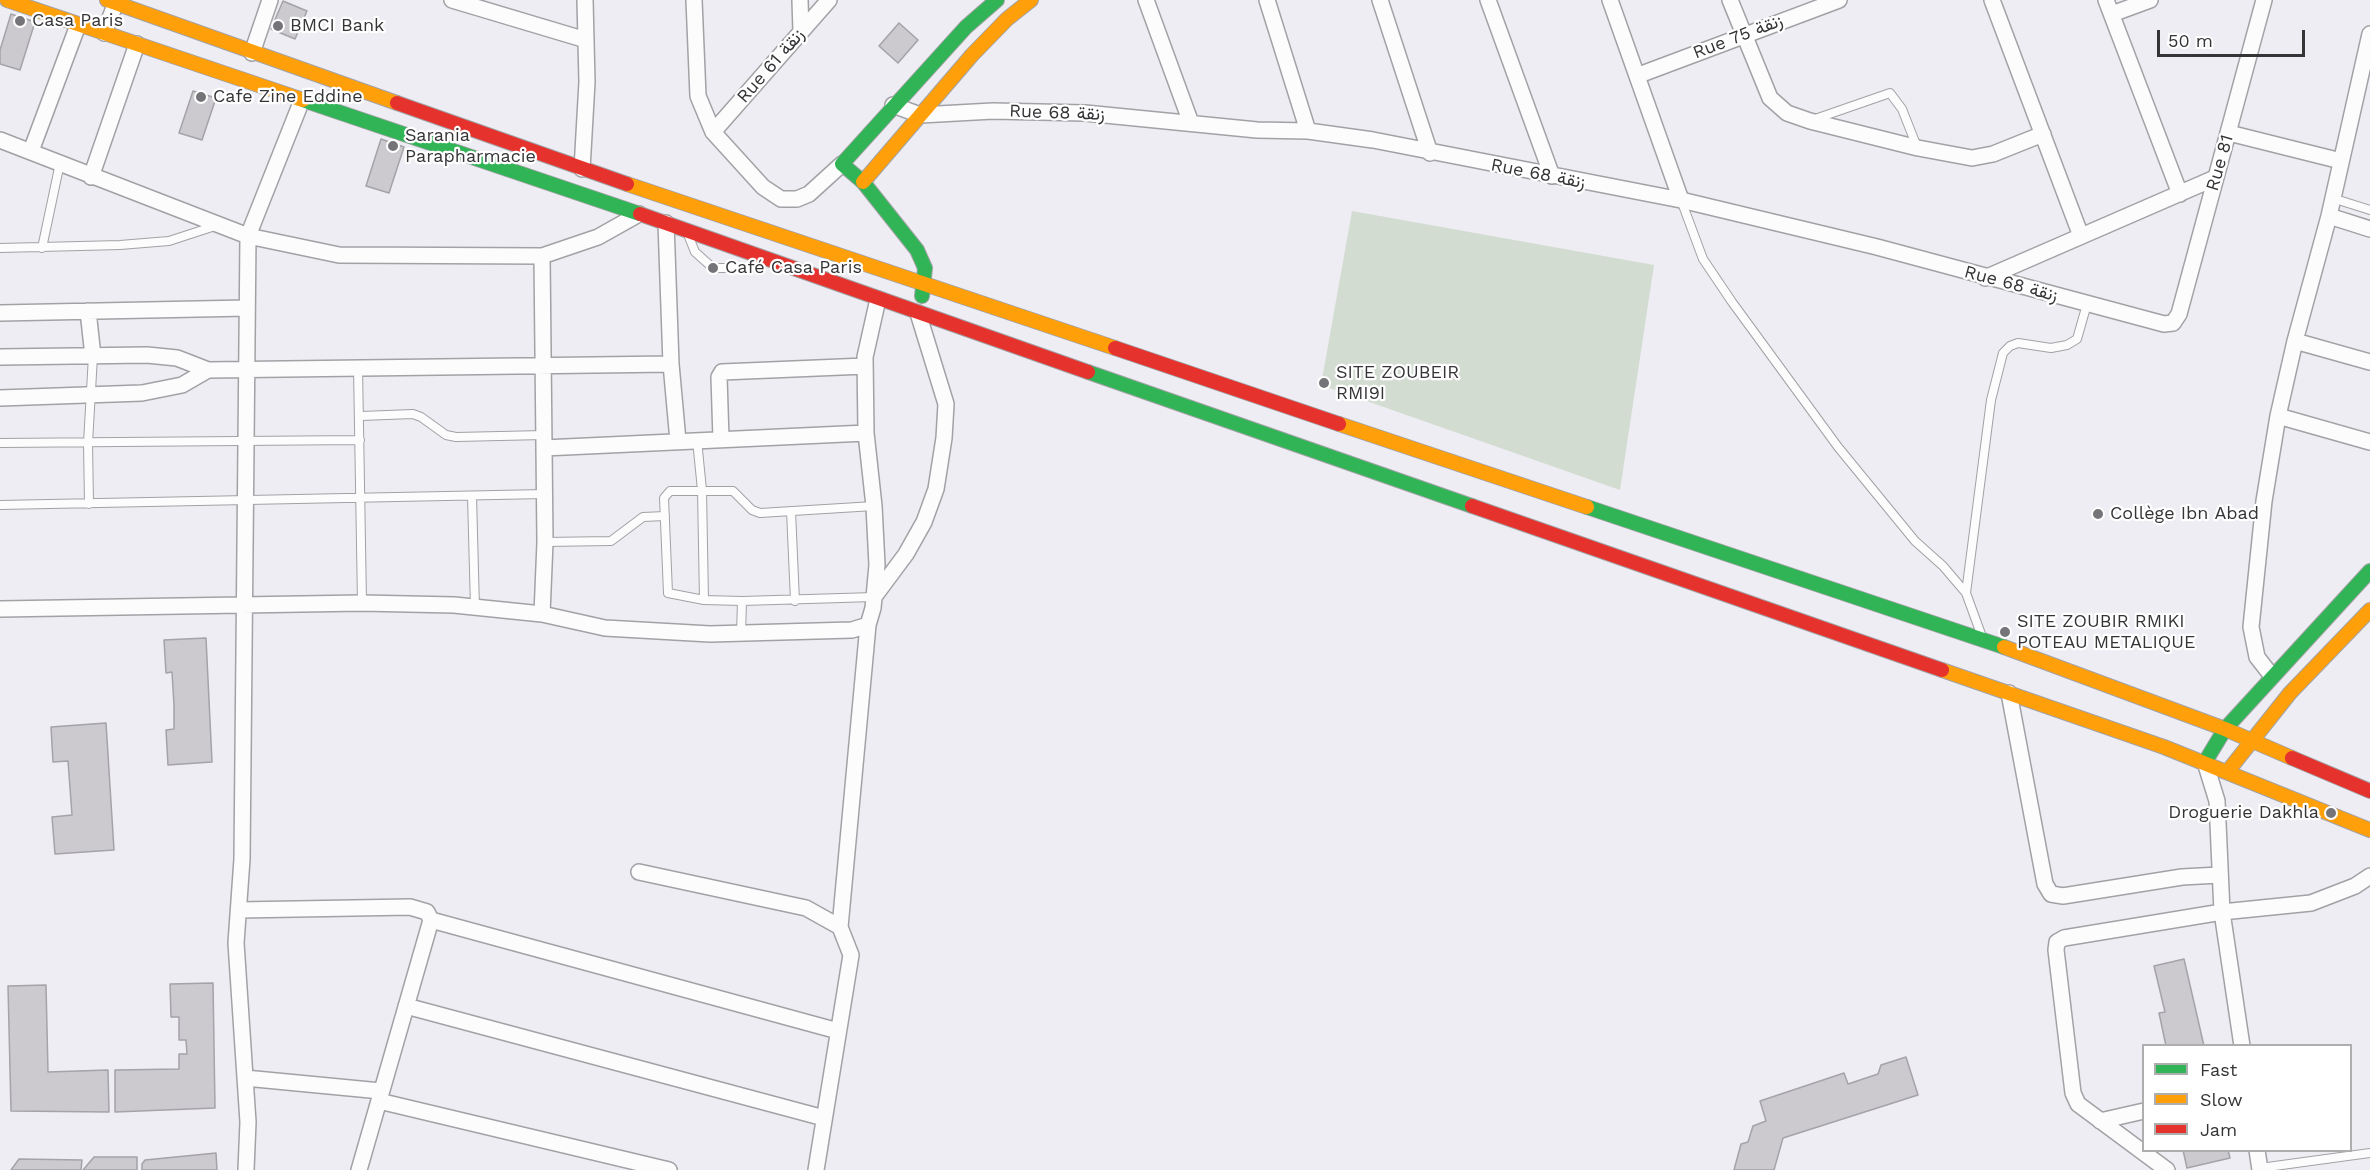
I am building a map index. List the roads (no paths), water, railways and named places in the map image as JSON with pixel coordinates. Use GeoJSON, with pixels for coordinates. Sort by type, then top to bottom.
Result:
{"type":"FeatureCollection","features":[{"type":"Feature","properties":{"kind":"main road"},"geometry":{"type":"LineString","coordinates":[[7,0],[666,223],[2009,693],[2205,762],[2370,830]]}},
{"type":"Feature","properties":{"kind":"main road"},"geometry":{"type":"LineString","coordinates":[[918,313],[925,284],[925,268],[917,250],[863,182],[842,165],[892,105],[966,27],[997,0]]}},
{"type":"Feature","properties":{"kind":"main road"},"geometry":{"type":"LineString","coordinates":[[863,182],[979,48],[1031,0]]}},
{"type":"Feature","properties":{"kind":"main road"},"geometry":{"type":"LineString","coordinates":[[113,1],[252,53],[582,169],[2054,664],[2224,729],[2370,791]]}},
{"type":"Feature","properties":{"kind":"main road"},"geometry":{"type":"LineString","coordinates":[[2205,762],[2224,729],[2271,675],[2370,571]]}},
{"type":"Feature","properties":{"kind":"main road"},"geometry":{"type":"LineString","coordinates":[[2228,771],[2290,693],[2370,610]]}},
{"type":"Feature","properties":{"kind":"street"},"geometry":{"type":"LineString","coordinates":[[252,53],[270,0]]}},
{"type":"Feature","properties":{"kind":"street"},"geometry":{"type":"LineString","coordinates":[[452,0],[489,6],[586,40]]}},
{"type":"Feature","properties":{"kind":"street"},"geometry":{"type":"LineString","coordinates":[[582,169],[585,142],[585,0]]}},
{"type":"Feature","properties":{"kind":"street"},"geometry":{"type":"LineString","coordinates":[[694,0],[698,96],[713,132],[763,187],[782,199],[797,199],[809,194],[842,165]]}},
{"type":"Feature","properties":{"kind":"street"},"geometry":{"type":"LineString","coordinates":[[800,0],[801,32]]}},
{"type":"Feature","properties":{"kind":"street","name":"Rue 61 زنقة"},"geometry":{"type":"LineString","coordinates":[[713,132],[830,0]]}},
{"type":"Feature","properties":{"kind":"street"},"geometry":{"type":"LineString","coordinates":[[1146,0],[1191,123]]}},
{"type":"Feature","properties":{"kind":"street"},"geometry":{"type":"LineString","coordinates":[[1267,0],[1308,131]]}},
{"type":"Feature","properties":{"kind":"street"},"geometry":{"type":"LineString","coordinates":[[1380,0],[1430,153]]}},
{"type":"Feature","properties":{"kind":"street"},"geometry":{"type":"LineString","coordinates":[[1488,0],[1552,176]]}},
{"type":"Feature","properties":{"kind":"street"},"geometry":{"type":"LineString","coordinates":[[1610,0],[1639,75],[1681,200]]}},
{"type":"Feature","properties":{"kind":"street"},"geometry":{"type":"LineString","coordinates":[[1730,0],[1770,98],[1787,113],[1918,148],[1972,158],[1993,154],[2043,134]]}},
{"type":"Feature","properties":{"kind":"street","name":"Rue 75 زنقة"},"geometry":{"type":"LineString","coordinates":[[1639,75],[1743,34],[1839,0]]}},
{"type":"Feature","properties":{"kind":"street"},"geometry":{"type":"LineString","coordinates":[[1992,0],[2081,236]]}},
{"type":"Feature","properties":{"kind":"street"},"geometry":{"type":"LineString","coordinates":[[2150,0],[2109,7],[2180,194]]}},
{"type":"Feature","properties":{"kind":"street","name":"Rue 81"},"geometry":{"type":"LineString","coordinates":[[2173,324],[2179,314],[2264,0]]}},
{"type":"Feature","properties":{"kind":"street"},"geometry":{"type":"LineString","coordinates":[[104,33],[113,1]]}},
{"type":"Feature","properties":{"kind":"street"},"geometry":{"type":"LineString","coordinates":[[31,151],[78,25]]}},
{"type":"Feature","properties":{"kind":"street"},"geometry":{"type":"LineString","coordinates":[[2271,675],[2257,657],[2251,627],[2264,501],[2278,416],[2295,341],[2329,216],[2370,34]]}},
{"type":"Feature","properties":{"kind":"street"},"geometry":{"type":"LineString","coordinates":[[91,177],[137,45]]}},
{"type":"Feature","properties":{"kind":"street"},"geometry":{"type":"LineString","coordinates":[[246,1170],[248,1122],[236,943],[239,910],[246,605],[245,369],[248,236],[302,100]]}},
{"type":"Feature","properties":{"kind":"street","name":"Rue 68 زنقة"},"geometry":{"type":"LineString","coordinates":[[892,105],[920,115],[993,111],[1085,112],[1257,130],[1308,131],[1373,140],[1430,153],[1681,200],[1877,247],[1986,278],[2173,324]]}},
{"type":"Feature","properties":{"kind":"street"},"geometry":{"type":"LineString","coordinates":[[2229,133],[2341,161]]}},
{"type":"Feature","properties":{"kind":"street"},"geometry":{"type":"LineString","coordinates":[[0,140],[248,236],[339,255],[542,256],[598,237],[639,214]]}},
{"type":"Feature","properties":{"kind":"street"},"geometry":{"type":"LineString","coordinates":[[1986,278],[2215,178]]}},
{"type":"Feature","properties":{"kind":"street"},"geometry":{"type":"LineString","coordinates":[[2329,216],[2370,228]]}},
{"type":"Feature","properties":{"kind":"street"},"geometry":{"type":"LineString","coordinates":[[666,223],[671,364],[678,441]]}},
{"type":"Feature","properties":{"kind":"street"},"geometry":{"type":"LineString","coordinates":[[542,256],[545,494],[542,614]]}},
{"type":"Feature","properties":{"kind":"street"},"geometry":{"type":"LineString","coordinates":[[816,1170],[851,955],[840,927],[868,625],[877,565],[874,506],[866,433],[865,366],[878,299]]}},
{"type":"Feature","properties":{"kind":"street"},"geometry":{"type":"LineString","coordinates":[[0,313],[247,308]]}},
{"type":"Feature","properties":{"kind":"street"},"geometry":{"type":"LineString","coordinates":[[88,310],[93,356]]}},
{"type":"Feature","properties":{"kind":"street"},"geometry":{"type":"LineString","coordinates":[[874,597],[906,554],[924,522],[936,489],[946,404],[918,313]]}},
{"type":"Feature","properties":{"kind":"street"},"geometry":{"type":"LineString","coordinates":[[2295,341],[2370,362]]}},
{"type":"Feature","properties":{"kind":"street"},"geometry":{"type":"LineString","coordinates":[[0,357],[177,358],[208,370],[671,364]]}},
{"type":"Feature","properties":{"kind":"street"},"geometry":{"type":"LineString","coordinates":[[721,440],[719,377],[723,372],[865,366]]}},
{"type":"Feature","properties":{"kind":"street"},"geometry":{"type":"LineString","coordinates":[[0,398],[142,393],[182,385],[208,370]]}},
{"type":"Feature","properties":{"kind":"street"},"geometry":{"type":"LineString","coordinates":[[2278,416],[2370,442]]}},
{"type":"Feature","properties":{"kind":"street"},"geometry":{"type":"LineString","coordinates":[[544,441],[721,440],[866,433]]}},
{"type":"Feature","properties":{"kind":"street"},"geometry":{"type":"LineString","coordinates":[[0,609],[362,603],[475,608],[542,614],[605,628],[741,634],[852,630],[868,625]]}},
{"type":"Feature","properties":{"kind":"street"},"geometry":{"type":"LineString","coordinates":[[2009,693],[2045,884],[2051,894],[2063,896],[2182,877],[2219,875]]}},
{"type":"Feature","properties":{"kind":"street"},"geometry":{"type":"LineString","coordinates":[[2205,762],[2217,801],[2222,912],[2242,1044]]}},
{"type":"Feature","properties":{"kind":"street"},"geometry":{"type":"LineString","coordinates":[[2217,801],[2228,771]]}},
{"type":"Feature","properties":{"kind":"street"},"geometry":{"type":"LineString","coordinates":[[639,872],[806,908],[840,927]]}},
{"type":"Feature","properties":{"kind":"street"},"geometry":{"type":"LineString","coordinates":[[2142,1152],[2078,1104],[2073,1094],[2056,950],[2057,942],[2064,938],[2222,912],[2311,903],[2355,886],[2370,876]]}},
{"type":"Feature","properties":{"kind":"street"},"geometry":{"type":"LineString","coordinates":[[239,910],[410,907],[427,912],[431,920],[359,1170]]}},
{"type":"Feature","properties":{"kind":"street"},"geometry":{"type":"LineString","coordinates":[[431,920],[838,1031]]}},
{"type":"Feature","properties":{"kind":"street"},"geometry":{"type":"LineString","coordinates":[[406,1006],[824,1118]]}},
{"type":"Feature","properties":{"kind":"street"},"geometry":{"type":"LineString","coordinates":[[245,1078],[380,1096],[669,1170]]}},
{"type":"Feature","properties":{"kind":"street"},"geometry":{"type":"LineString","coordinates":[[2100,1121],[2142,1111]]}},
{"type":"Feature","properties":{"kind":"street"},"geometry":{"type":"LineString","coordinates":[[2142,1152],[2164,1168]]}},
{"type":"Feature","properties":{"kind":"street"},"geometry":{"type":"LineString","coordinates":[[2159,1152],[2164,1168]]}},
{"type":"Feature","properties":{"kind":"street"},"geometry":{"type":"LineString","coordinates":[[2257,1152],[2260,1169]]}},
{"type":"Feature","properties":{"kind":"lane"},"geometry":{"type":"LineString","coordinates":[[1810,121],[1890,93],[1902,109],[1918,148]]}},
{"type":"Feature","properties":{"kind":"lane"},"geometry":{"type":"LineString","coordinates":[[42,248],[60,163]]}},
{"type":"Feature","properties":{"kind":"lane"},"geometry":{"type":"LineString","coordinates":[[2332,198],[2370,210]]}},
{"type":"Feature","properties":{"kind":"lane"},"geometry":{"type":"LineString","coordinates":[[1681,200],[1703,259],[1732,302],[1838,447],[1915,541],[1943,566],[1966,593],[1984,641]]}},
{"type":"Feature","properties":{"kind":"lane"},"geometry":{"type":"LineString","coordinates":[[0,248],[169,241],[217,225]]}},
{"type":"Feature","properties":{"kind":"lane"},"geometry":{"type":"LineString","coordinates":[[686,230],[695,252],[713,268],[749,268],[773,261]]}},
{"type":"Feature","properties":{"kind":"lane"},"geometry":{"type":"LineString","coordinates":[[1966,593],[1991,400],[2003,353],[2010,346],[2018,343],[2050,348],[2067,345],[2077,339],[2087,304]]}},
{"type":"Feature","properties":{"kind":"lane"},"geometry":{"type":"LineString","coordinates":[[89,504],[88,442],[93,356]]}},
{"type":"Feature","properties":{"kind":"lane"},"geometry":{"type":"LineString","coordinates":[[358,367],[361,416],[362,603]]}},
{"type":"Feature","properties":{"kind":"lane"},"geometry":{"type":"LineString","coordinates":[[361,416],[413,414],[446,435],[544,441]]}},
{"type":"Feature","properties":{"kind":"lane"},"geometry":{"type":"LineString","coordinates":[[0,443],[360,440]]}},
{"type":"Feature","properties":{"kind":"lane"},"geometry":{"type":"LineString","coordinates":[[697,440],[702,490],[704,600]]}},
{"type":"Feature","properties":{"kind":"lane"},"geometry":{"type":"LineString","coordinates":[[874,506],[760,513],[752,510],[733,491],[702,490],[666,494],[665,516],[668,593],[704,600],[742,602],[874,597]]}},
{"type":"Feature","properties":{"kind":"lane"},"geometry":{"type":"LineString","coordinates":[[0,505],[545,494]]}},
{"type":"Feature","properties":{"kind":"lane"},"geometry":{"type":"LineString","coordinates":[[472,496],[475,608]]}},
{"type":"Feature","properties":{"kind":"lane"},"geometry":{"type":"LineString","coordinates":[[791,511],[795,601]]}},
{"type":"Feature","properties":{"kind":"lane"},"geometry":{"type":"LineString","coordinates":[[545,542],[611,541],[643,517],[665,516]]}},
{"type":"Feature","properties":{"kind":"lane"},"geometry":{"type":"LineString","coordinates":[[741,634],[742,602]]}},
{"type":"Feature","properties":{"kind":"lane"},"geometry":{"type":"LineString","coordinates":[[2260,1169],[2370,1153]]}},
{"type":"Feature","properties":{"kind":"place","name":"Casa Paris"},"geometry":{"type":"Point","coordinates":[20,21]}},
{"type":"Feature","properties":{"kind":"place","name":"BMCI Bank"},"geometry":{"type":"Point","coordinates":[278,26]}},
{"type":"Feature","properties":{"kind":"place","name":"Cafe Zine Eddine"},"geometry":{"type":"Point","coordinates":[201,97]}},
{"type":"Feature","properties":{"kind":"place","name":"Sarania Parapharmacie"},"geometry":{"type":"Point","coordinates":[393,146]}},
{"type":"Feature","properties":{"kind":"place","name":"Café Casa Paris"},"geometry":{"type":"Point","coordinates":[713,268]}},
{"type":"Feature","properties":{"kind":"place","name":"SITE ZOUBEIR RMI9I"},"geometry":{"type":"Point","coordinates":[1324,383]}},
{"type":"Feature","properties":{"kind":"place","name":"Collège Ibn Abad"},"geometry":{"type":"Point","coordinates":[2098,514]}},
{"type":"Feature","properties":{"kind":"place","name":"SITE ZOUBIR RMIKI POTEAU METALIQUE"},"geometry":{"type":"Point","coordinates":[2005,632]}},
{"type":"Feature","properties":{"kind":"place","name":"Droguerie Dakhla"},"geometry":{"type":"Point","coordinates":[2331,813]}}]}
